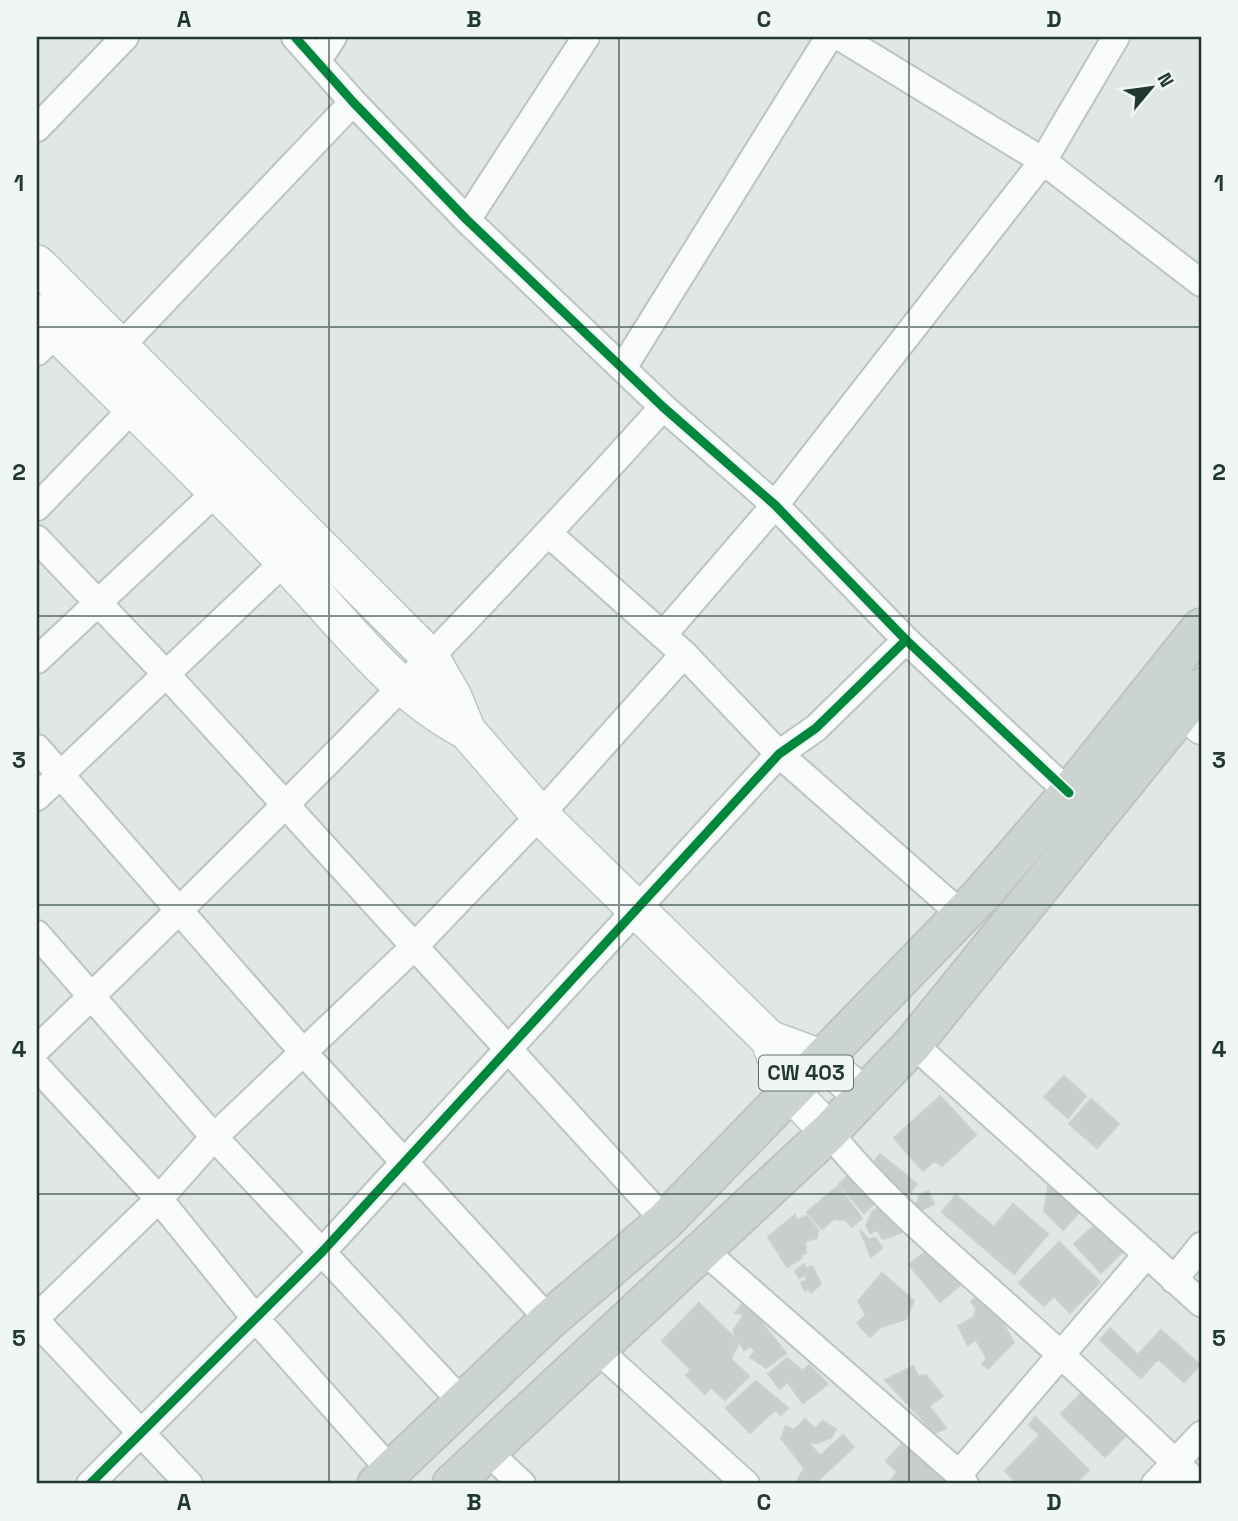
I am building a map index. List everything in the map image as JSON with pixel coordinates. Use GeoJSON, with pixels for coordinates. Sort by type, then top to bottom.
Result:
{"type":"FeatureCollection","features":[{"type":"Feature","properties":{"kind":"main road"},"geometry":{"type":"LineString","coordinates":[[37,264],[430,657],[453,697],[467,731],[540,815],[769,1038],[820,1058],[863,1096]]}},
{"type":"Feature","properties":{"kind":"main road"},"geometry":{"type":"LineString","coordinates":[[43,333],[132,409],[216,492],[285,561],[402,689],[436,715],[467,731]]}},
{"type":"Feature","properties":{"kind":"main road","name":"CW 403"},"geometry":{"type":"LineString","coordinates":[[384,1478],[549,1320],[665,1221],[961,914],[1069,793],[1201,628]]}},
{"type":"Feature","properties":{"kind":"main road","name":"CW 403"},"geometry":{"type":"LineString","coordinates":[[452,1484],[829,1132],[913,1044],[1195,709]]}},
{"type":"Feature","properties":{"kind":"main road"},"geometry":{"type":"LineString","coordinates":[[769,1038],[789,1090],[829,1132]]}},
{"type":"Feature","properties":{"kind":"street"},"geometry":{"type":"LineString","coordinates":[[37,128],[125,37]]}},
{"type":"Feature","properties":{"kind":"street"},"geometry":{"type":"LineString","coordinates":[[295,37],[353,102],[467,220],[663,407],[775,505],[906,640],[1069,793]]}},
{"type":"Feature","properties":{"kind":"street"},"geometry":{"type":"LineString","coordinates":[[318,60],[333,37]]}},
{"type":"Feature","properties":{"kind":"street"},"geometry":{"type":"LineString","coordinates":[[467,220],[586,37]]}},
{"type":"Feature","properties":{"kind":"street"},"geometry":{"type":"LineString","coordinates":[[623,368],[829,37]]}},
{"type":"Feature","properties":{"kind":"street"},"geometry":{"type":"LineString","coordinates":[[840,37],[1043,161],[1201,283]]}},
{"type":"Feature","properties":{"kind":"street"},"geometry":{"type":"LineString","coordinates":[[663,635],[775,505],[1043,161],[1116,37]]}},
{"type":"Feature","properties":{"kind":"street"},"geometry":{"type":"LineString","coordinates":[[120,347],[353,102]]}},
{"type":"Feature","properties":{"kind":"street"},"geometry":{"type":"LineString","coordinates":[[37,1049],[402,689],[663,407]]}},
{"type":"Feature","properties":{"kind":"street"},"geometry":{"type":"LineString","coordinates":[[37,507],[132,409]]}},
{"type":"Feature","properties":{"kind":"street"},"geometry":{"type":"LineString","coordinates":[[37,660],[96,601],[216,492]]}},
{"type":"Feature","properties":{"kind":"street"},"geometry":{"type":"LineString","coordinates":[[548,534],[684,654],[779,754],[961,914]]}},
{"type":"Feature","properties":{"kind":"street"},"geometry":{"type":"LineString","coordinates":[[37,539],[167,675],[665,1221]]}},
{"type":"Feature","properties":{"kind":"street"},"geometry":{"type":"LineString","coordinates":[[37,797],[285,561]]}},
{"type":"Feature","properties":{"kind":"street"},"geometry":{"type":"LineString","coordinates":[[90,1484],[321,1252],[779,754],[816,728],[906,640]]}},
{"type":"Feature","properties":{"kind":"street"},"geometry":{"type":"LineString","coordinates":[[189,1484],[37,1320],[159,1199],[214,1136],[304,1054],[414,947],[540,815],[684,654]]}},
{"type":"Feature","properties":{"kind":"street"},"geometry":{"type":"LineString","coordinates":[[1154,689],[1195,709]]}},
{"type":"Feature","properties":{"kind":"street"},"geometry":{"type":"LineString","coordinates":[[37,748],[304,1054],[549,1320]]}},
{"type":"Feature","properties":{"kind":"street"},"geometry":{"type":"LineString","coordinates":[[37,934],[214,1136],[462,1402]]}},
{"type":"Feature","properties":{"kind":"street"},"geometry":{"type":"LineString","coordinates":[[913,1044],[1201,1303]]}},
{"type":"Feature","properties":{"kind":"street"},"geometry":{"type":"LineString","coordinates":[[37,1067],[159,1199],[384,1478]]}},
{"type":"Feature","properties":{"kind":"street"},"geometry":{"type":"LineString","coordinates":[[829,1132],[850,1159],[909,1218],[1062,1354],[1198,1484]]}},
{"type":"Feature","properties":{"kind":"street"},"geometry":{"type":"LineString","coordinates":[[1174,1280],[1201,1246]]}},
{"type":"Feature","properties":{"kind":"street"},"geometry":{"type":"LineString","coordinates":[[702,1250],[962,1479],[1062,1354],[1147,1254]]}},
{"type":"Feature","properties":{"kind":"street"},"geometry":{"type":"LineString","coordinates":[[597,1349],[746,1484]]}},
{"type":"Feature","properties":{"kind":"street"},"geometry":{"type":"LineString","coordinates":[[1155,1484],[1201,1435]]}},
{"type":"Feature","properties":{"kind":"street"},"geometry":{"type":"LineString","coordinates":[[488,1452],[522,1484]]}},
{"type":"Feature","properties":{"kind":"building"},"geometry":{"type":"Polygon","coordinates":[[[1064,1076],[1086,1096],[1068,1118],[1044,1097],[1064,1076]]]}},
{"type":"Feature","properties":{"kind":"building"},"geometry":{"type":"Polygon","coordinates":[[[940,1096],[976,1135],[942,1166],[934,1161],[923,1171],[894,1138],[940,1096]]]}},
{"type":"Feature","properties":{"kind":"building"},"geometry":{"type":"Polygon","coordinates":[[[1091,1099],[1119,1124],[1097,1148],[1069,1124],[1091,1099]]]}},
{"type":"Feature","properties":{"kind":"building"},"geometry":{"type":"Polygon","coordinates":[[[880,1154],[917,1184],[905,1199],[882,1197],[864,1213],[839,1184],[850,1174],[869,1170],[880,1154]]]}},
{"type":"Feature","properties":{"kind":"building"},"geometry":{"type":"Polygon","coordinates":[[[1050,1176],[1085,1206],[1063,1230],[1044,1211],[1050,1176]]]}},
{"type":"Feature","properties":{"kind":"building"},"geometry":{"type":"Polygon","coordinates":[[[838,1186],[862,1218],[852,1227],[846,1220],[834,1219],[822,1229],[807,1212],[838,1186]]]}},
{"type":"Feature","properties":{"kind":"building"},"geometry":{"type":"Polygon","coordinates":[[[928,1191],[934,1204],[921,1210],[923,1215],[903,1209],[918,1202],[919,1195],[928,1191]]]}},
{"type":"Feature","properties":{"kind":"building"},"geometry":{"type":"Polygon","coordinates":[[[956,1195],[994,1227],[1013,1204],[1048,1234],[1014,1274],[942,1212],[956,1195]]]}},
{"type":"Feature","properties":{"kind":"building"},"geometry":{"type":"Polygon","coordinates":[[[888,1201],[903,1232],[883,1239],[877,1230],[870,1233],[866,1226],[872,1212],[888,1201]]]}},
{"type":"Feature","properties":{"kind":"building"},"geometry":{"type":"Polygon","coordinates":[[[1109,1212],[1137,1238],[1101,1273],[1074,1244],[1109,1212]]]}},
{"type":"Feature","properties":{"kind":"building"},"geometry":{"type":"Polygon","coordinates":[[[795,1215],[797,1220],[807,1216],[818,1230],[817,1238],[805,1241],[806,1253],[787,1267],[768,1237],[795,1215]]]}},
{"type":"Feature","properties":{"kind":"building"},"geometry":{"type":"Polygon","coordinates":[[[860,1230],[868,1239],[876,1238],[882,1248],[871,1257],[860,1230]]]}},
{"type":"Feature","properties":{"kind":"building"},"geometry":{"type":"Polygon","coordinates":[[[946,1235],[976,1272],[940,1302],[909,1265],[946,1235]]]}},
{"type":"Feature","properties":{"kind":"building"},"geometry":{"type":"Polygon","coordinates":[[[1059,1242],[1100,1282],[1070,1313],[1054,1296],[1044,1306],[1019,1283],[1059,1242]]]}},
{"type":"Feature","properties":{"kind":"building"},"geometry":{"type":"Polygon","coordinates":[[[804,1264],[806,1269],[812,1266],[821,1284],[811,1293],[809,1289],[805,1291],[801,1283],[807,1280],[805,1275],[799,1278],[795,1271],[804,1264]]]}},
{"type":"Feature","properties":{"kind":"building"},"geometry":{"type":"Polygon","coordinates":[[[882,1273],[914,1301],[906,1319],[881,1327],[870,1337],[857,1323],[866,1315],[858,1301],[882,1273]]]}},
{"type":"Feature","properties":{"kind":"building"},"geometry":{"type":"Polygon","coordinates":[[[985,1293],[1014,1342],[988,1369],[982,1364],[987,1359],[976,1340],[968,1345],[958,1326],[974,1317],[976,1309],[971,1301],[985,1293]]]}},
{"type":"Feature","properties":{"kind":"building"},"geometry":{"type":"Polygon","coordinates":[[[748,1296],[771,1314],[763,1324],[786,1353],[766,1368],[750,1357],[755,1352],[751,1346],[744,1350],[733,1331],[744,1314],[735,1313],[748,1296]]]}},
{"type":"Feature","properties":{"kind":"building"},"geometry":{"type":"Polygon","coordinates":[[[699,1303],[739,1342],[731,1359],[749,1376],[725,1400],[711,1387],[705,1394],[686,1375],[691,1370],[662,1341],[699,1303]]]}},
{"type":"Feature","properties":{"kind":"building"},"geometry":{"type":"Polygon","coordinates":[[[1110,1328],[1138,1355],[1161,1330],[1200,1365],[1184,1382],[1158,1359],[1141,1378],[1100,1340],[1110,1328]]]}},
{"type":"Feature","properties":{"kind":"building"},"geometry":{"type":"Polygon","coordinates":[[[787,1358],[803,1371],[809,1365],[828,1384],[803,1403],[787,1382],[780,1389],[768,1374],[787,1358]]]}},
{"type":"Feature","properties":{"kind":"building"},"geometry":{"type":"Polygon","coordinates":[[[913,1366],[918,1376],[926,1375],[943,1396],[929,1406],[946,1428],[935,1433],[885,1380],[913,1366]]]}},
{"type":"Feature","properties":{"kind":"building"},"geometry":{"type":"Polygon","coordinates":[[[1099,1375],[1109,1385],[1100,1410],[1118,1391],[1144,1417],[1105,1457],[1061,1414],[1099,1375]]]}},
{"type":"Feature","properties":{"kind":"building"},"geometry":{"type":"Polygon","coordinates":[[[756,1381],[788,1408],[781,1415],[775,1410],[750,1433],[726,1408],[756,1381]]]}},
{"type":"Feature","properties":{"kind":"building"},"geometry":{"type":"Polygon","coordinates":[[[1035,1417],[1089,1470],[1075,1484],[1018,1484],[1005,1471],[1040,1435],[1029,1425],[1035,1417]]]}},
{"type":"Feature","properties":{"kind":"building"},"geometry":{"type":"Polygon","coordinates":[[[805,1419],[815,1429],[823,1421],[836,1429],[831,1438],[817,1443],[808,1442],[820,1456],[843,1435],[854,1447],[814,1484],[796,1484],[804,1468],[781,1438],[786,1426],[794,1430],[805,1419]]]}},
{"type":"Feature","properties":{"kind":"building"},"geometry":{"type":"Polygon","coordinates":[[[909,1436],[951,1475],[943,1484],[888,1484],[897,1472],[886,1461],[909,1436]]]}},
{"type":"Feature","properties":{"kind":"cycle path"},"geometry":{"type":"LineString","coordinates":[[295,37],[353,102],[467,220],[663,407],[775,505],[906,640],[1069,793]]}},
{"type":"Feature","properties":{"kind":"cycle path"},"geometry":{"type":"LineString","coordinates":[[90,1484],[322,1252],[779,754],[816,728],[906,640]]}}]}
